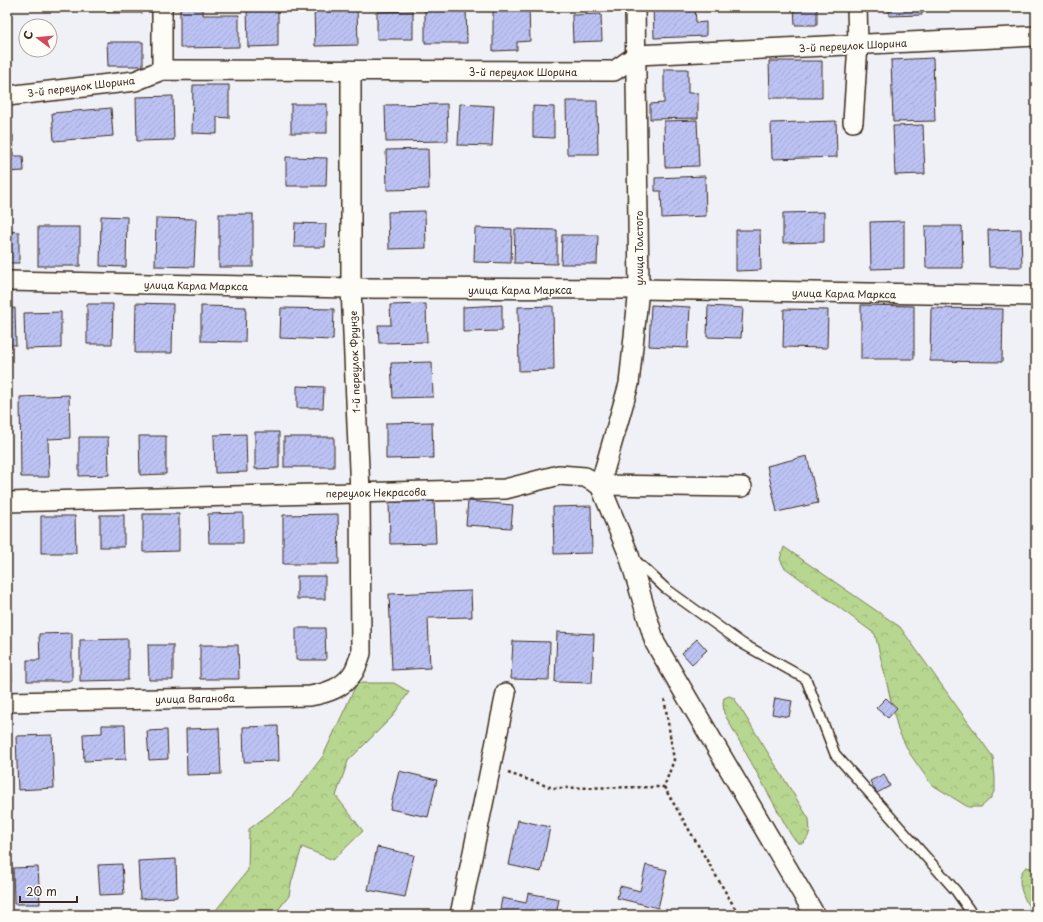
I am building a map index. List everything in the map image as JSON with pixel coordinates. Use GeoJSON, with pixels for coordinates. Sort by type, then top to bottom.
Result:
{"type":"FeatureCollection","features":[{"type":"Feature","properties":{"kind":"street"},"geometry":{"type":"LineString","coordinates":[[162,7],[162,70]]}},
{"type":"Feature","properties":{"kind":"street","name":"улица Толстого"},"geometry":{"type":"LineString","coordinates":[[600,485],[629,384],[639,289],[636,7]]}},
{"type":"Feature","properties":{"kind":"street"},"geometry":{"type":"LineString","coordinates":[[853,122],[858,44],[857,7]]}},
{"type":"Feature","properties":{"kind":"street","name":"3-й переулок Шорина"},"geometry":{"type":"LineString","coordinates":[[7,96],[135,81],[162,70],[614,71],[637,55],[1036,36]]}},
{"type":"Feature","properties":{"kind":"street","name":"1-й переулок Фрунзе"},"geometry":{"type":"LineString","coordinates":[[351,71],[351,288],[360,492],[362,652]]}},
{"type":"Feature","properties":{"kind":"street","name":"улица Карла Маркса"},"geometry":{"type":"LineString","coordinates":[[7,281],[351,288],[639,289],[1033,296]]}},
{"type":"Feature","properties":{"kind":"street","name":"переулок Некрасова"},"geometry":{"type":"LineString","coordinates":[[7,502],[505,489],[559,475],[585,477],[600,485],[742,487]]}},
{"type":"Feature","properties":{"kind":"street"},"geometry":{"type":"LineString","coordinates":[[600,485],[629,554],[655,643],[815,915]]}},
{"type":"Feature","properties":{"kind":"street","name":"улица Ваганова"},"geometry":{"type":"LineString","coordinates":[[7,702],[310,696],[326,693],[343,683],[354,672],[362,652]]}},
{"type":"Feature","properties":{"kind":"street"},"geometry":{"type":"LineString","coordinates":[[460,915],[506,693]]}},
{"type":"Feature","properties":{"kind":"lane"},"geometry":{"type":"LineString","coordinates":[[629,554],[665,588],[743,644],[806,679],[835,754],[956,891],[973,915]]}},
{"type":"Feature","properties":{"kind":"path"},"geometry":{"type":"LineString","coordinates":[[663,690],[674,760],[664,787]]}},
{"type":"Feature","properties":{"kind":"path"},"geometry":{"type":"LineString","coordinates":[[490,767],[553,788],[664,787]]}},
{"type":"Feature","properties":{"kind":"path"},"geometry":{"type":"LineString","coordinates":[[664,787],[739,915]]}},
{"type":"Feature","properties":{"kind":"green space"},"geometry":{"type":"Polygon","coordinates":[[[784,547],[900,627],[993,757],[995,790],[990,799],[981,807],[968,807],[931,784],[910,754],[898,730],[875,634],[784,567],[780,559],[784,547]]]}},
{"type":"Feature","properties":{"kind":"green space"},"geometry":{"type":"Polygon","coordinates":[[[357,683],[394,683],[409,692],[392,717],[348,761],[336,796],[363,831],[333,860],[302,847],[289,896],[274,915],[204,915],[216,910],[248,870],[249,829],[291,798],[323,756],[357,683]]]}},
{"type":"Feature","properties":{"kind":"green space"},"geometry":{"type":"Polygon","coordinates":[[[729,696],[734,698],[809,819],[809,835],[803,843],[798,843],[791,835],[724,713],[724,698],[729,696]]]}},
{"type":"Feature","properties":{"kind":"green space"},"geometry":{"type":"Polygon","coordinates":[[[1026,867],[1031,868],[1036,874],[1036,915],[1034,915],[1027,904],[1020,884],[1022,872],[1026,867]]]}},
{"type":"Feature","properties":{"kind":"building"},"geometry":{"type":"Polygon","coordinates":[[[107,7],[142,7],[142,13],[107,13],[107,7]]]}},
{"type":"Feature","properties":{"kind":"building"},"geometry":{"type":"Polygon","coordinates":[[[180,7],[203,7],[203,15],[239,15],[239,47],[180,48],[180,7]]]}},
{"type":"Feature","properties":{"kind":"building"},"geometry":{"type":"Polygon","coordinates":[[[247,7],[278,7],[278,46],[248,47],[247,7]]]}},
{"type":"Feature","properties":{"kind":"building"},"geometry":{"type":"Polygon","coordinates":[[[314,7],[357,7],[358,45],[315,46],[314,7]]]}},
{"type":"Feature","properties":{"kind":"building"},"geometry":{"type":"Polygon","coordinates":[[[425,7],[466,7],[467,43],[425,43],[425,7]]]}},
{"type":"Feature","properties":{"kind":"building"},"geometry":{"type":"Polygon","coordinates":[[[493,7],[529,7],[530,41],[517,42],[517,50],[493,51],[493,7]]]}},
{"type":"Feature","properties":{"kind":"building"},"geometry":{"type":"Polygon","coordinates":[[[653,7],[695,7],[696,23],[706,22],[706,36],[654,38],[653,7]]]}},
{"type":"Feature","properties":{"kind":"building"},"geometry":{"type":"Polygon","coordinates":[[[794,7],[817,7],[817,25],[795,25],[794,7]]]}},
{"type":"Feature","properties":{"kind":"building"},"geometry":{"type":"Polygon","coordinates":[[[889,7],[922,7],[922,15],[889,16],[889,7]]]}},
{"type":"Feature","properties":{"kind":"building"},"geometry":{"type":"Polygon","coordinates":[[[413,11],[413,39],[377,39],[377,12],[413,11]]]}},
{"type":"Feature","properties":{"kind":"building"},"geometry":{"type":"Polygon","coordinates":[[[601,14],[602,41],[573,42],[572,15],[601,14]]]}},
{"type":"Feature","properties":{"kind":"building"},"geometry":{"type":"Polygon","coordinates":[[[107,42],[143,42],[143,66],[108,66],[107,42]]]}},
{"type":"Feature","properties":{"kind":"building"},"geometry":{"type":"Polygon","coordinates":[[[933,58],[935,121],[893,122],[891,60],[933,58]]]}},
{"type":"Feature","properties":{"kind":"building"},"geometry":{"type":"Polygon","coordinates":[[[769,61],[822,61],[822,98],[770,98],[769,61]]]}},
{"type":"Feature","properties":{"kind":"building"},"geometry":{"type":"Polygon","coordinates":[[[664,69],[688,69],[688,93],[698,93],[698,118],[650,119],[650,104],[664,103],[664,69]]]}},
{"type":"Feature","properties":{"kind":"building"},"geometry":{"type":"Polygon","coordinates":[[[193,85],[229,85],[229,118],[217,117],[217,134],[192,133],[193,85]]]}},
{"type":"Feature","properties":{"kind":"building"},"geometry":{"type":"Polygon","coordinates":[[[173,96],[174,140],[137,141],[136,97],[173,96]]]}},
{"type":"Feature","properties":{"kind":"building"},"geometry":{"type":"Polygon","coordinates":[[[566,101],[597,101],[598,154],[567,154],[566,101]]]}},
{"type":"Feature","properties":{"kind":"building"},"geometry":{"type":"Polygon","coordinates":[[[291,104],[327,104],[327,133],[291,133],[291,104]]]}},
{"type":"Feature","properties":{"kind":"building"},"geometry":{"type":"Polygon","coordinates":[[[447,104],[448,141],[386,142],[385,105],[447,104]]]}},
{"type":"Feature","properties":{"kind":"building"},"geometry":{"type":"Polygon","coordinates":[[[460,104],[494,106],[492,146],[458,145],[460,104]]]}},
{"type":"Feature","properties":{"kind":"building"},"geometry":{"type":"Polygon","coordinates":[[[533,106],[554,107],[554,138],[533,137],[533,106]]]}},
{"type":"Feature","properties":{"kind":"building"},"geometry":{"type":"Polygon","coordinates":[[[111,108],[113,136],[54,141],[52,113],[111,108]]]}},
{"type":"Feature","properties":{"kind":"building"},"geometry":{"type":"Polygon","coordinates":[[[697,120],[699,166],[665,167],[664,121],[697,120]]]}},
{"type":"Feature","properties":{"kind":"building"},"geometry":{"type":"Polygon","coordinates":[[[836,121],[837,157],[772,159],[771,123],[836,121]]]}},
{"type":"Feature","properties":{"kind":"building"},"geometry":{"type":"Polygon","coordinates":[[[923,125],[925,174],[895,175],[893,126],[923,125]]]}},
{"type":"Feature","properties":{"kind":"building"},"geometry":{"type":"Polygon","coordinates":[[[7,135],[13,135],[13,156],[23,156],[24,171],[7,172],[7,135]]]}},
{"type":"Feature","properties":{"kind":"building"},"geometry":{"type":"Polygon","coordinates":[[[428,149],[429,189],[387,190],[386,150],[428,149]]]}},
{"type":"Feature","properties":{"kind":"building"},"geometry":{"type":"Polygon","coordinates":[[[286,157],[327,158],[326,186],[286,186],[286,157]]]}},
{"type":"Feature","properties":{"kind":"building"},"geometry":{"type":"Polygon","coordinates":[[[705,176],[706,216],[662,218],[661,191],[655,191],[655,178],[705,176]]]}},
{"type":"Feature","properties":{"kind":"building"},"geometry":{"type":"Polygon","coordinates":[[[425,211],[426,248],[389,249],[388,212],[425,211]]]}},
{"type":"Feature","properties":{"kind":"building"},"geometry":{"type":"Polygon","coordinates":[[[824,212],[824,242],[783,243],[783,213],[824,212]]]}},
{"type":"Feature","properties":{"kind":"building"},"geometry":{"type":"Polygon","coordinates":[[[219,214],[253,214],[253,267],[219,267],[219,214]]]}},
{"type":"Feature","properties":{"kind":"building"},"geometry":{"type":"Polygon","coordinates":[[[101,216],[127,217],[126,267],[100,266],[101,216]]]}},
{"type":"Feature","properties":{"kind":"building"},"geometry":{"type":"Polygon","coordinates":[[[156,218],[196,219],[194,267],[155,266],[156,218]]]}},
{"type":"Feature","properties":{"kind":"building"},"geometry":{"type":"Polygon","coordinates":[[[904,221],[904,268],[871,269],[870,222],[904,221]]]}},
{"type":"Feature","properties":{"kind":"building"},"geometry":{"type":"Polygon","coordinates":[[[295,223],[326,224],[325,247],[294,247],[295,223]]]}},
{"type":"Feature","properties":{"kind":"building"},"geometry":{"type":"Polygon","coordinates":[[[925,226],[962,226],[963,268],[926,268],[925,226]]]}},
{"type":"Feature","properties":{"kind":"building"},"geometry":{"type":"Polygon","coordinates":[[[38,227],[80,227],[80,266],[38,266],[38,227]]]}},
{"type":"Feature","properties":{"kind":"building"},"geometry":{"type":"Polygon","coordinates":[[[475,228],[512,229],[511,263],[474,262],[475,228]]]}},
{"type":"Feature","properties":{"kind":"building"},"geometry":{"type":"Polygon","coordinates":[[[515,229],[557,230],[557,264],[514,263],[515,229]]]}},
{"type":"Feature","properties":{"kind":"building"},"geometry":{"type":"Polygon","coordinates":[[[1021,229],[1022,267],[989,267],[988,230],[1021,229]]]}},
{"type":"Feature","properties":{"kind":"building"},"geometry":{"type":"Polygon","coordinates":[[[736,230],[760,230],[761,270],[736,271],[736,230]]]}},
{"type":"Feature","properties":{"kind":"building"},"geometry":{"type":"Polygon","coordinates":[[[7,231],[19,232],[19,263],[7,263],[7,231]]]}},
{"type":"Feature","properties":{"kind":"building"},"geometry":{"type":"Polygon","coordinates":[[[562,235],[598,235],[597,264],[561,264],[562,235]]]}},
{"type":"Feature","properties":{"kind":"building"},"geometry":{"type":"Polygon","coordinates":[[[136,303],[173,304],[172,353],[135,353],[136,303]]]}},
{"type":"Feature","properties":{"kind":"building"},"geometry":{"type":"Polygon","coordinates":[[[87,304],[113,304],[112,344],[87,344],[87,304]]]}},
{"type":"Feature","properties":{"kind":"building"},"geometry":{"type":"Polygon","coordinates":[[[426,304],[427,342],[379,343],[378,325],[391,325],[390,305],[426,304]]]}},
{"type":"Feature","properties":{"kind":"building"},"geometry":{"type":"Polygon","coordinates":[[[502,305],[502,331],[463,332],[463,307],[502,305]]]}},
{"type":"Feature","properties":{"kind":"building"},"geometry":{"type":"Polygon","coordinates":[[[651,305],[690,307],[688,348],[649,346],[651,305]]]}},
{"type":"Feature","properties":{"kind":"building"},"geometry":{"type":"Polygon","coordinates":[[[861,305],[914,306],[914,359],[861,359],[861,305]]]}},
{"type":"Feature","properties":{"kind":"building"},"geometry":{"type":"Polygon","coordinates":[[[201,306],[246,307],[245,342],[201,341],[201,306]]]}},
{"type":"Feature","properties":{"kind":"building"},"geometry":{"type":"Polygon","coordinates":[[[553,306],[554,370],[519,371],[518,307],[553,306]]]}},
{"type":"Feature","properties":{"kind":"building"},"geometry":{"type":"Polygon","coordinates":[[[708,306],[743,308],[741,338],[707,337],[708,306]]]}},
{"type":"Feature","properties":{"kind":"building"},"geometry":{"type":"Polygon","coordinates":[[[15,308],[16,345],[7,345],[7,309],[15,308]]]}},
{"type":"Feature","properties":{"kind":"building"},"geometry":{"type":"Polygon","coordinates":[[[281,308],[334,309],[333,340],[280,338],[281,308]]]}},
{"type":"Feature","properties":{"kind":"building"},"geometry":{"type":"Polygon","coordinates":[[[931,308],[1003,309],[1002,362],[930,361],[931,308]]]}},
{"type":"Feature","properties":{"kind":"building"},"geometry":{"type":"Polygon","coordinates":[[[784,309],[828,310],[827,348],[783,347],[784,309]]]}},
{"type":"Feature","properties":{"kind":"building"},"geometry":{"type":"Polygon","coordinates":[[[61,312],[61,348],[25,349],[24,313],[61,312]]]}},
{"type":"Feature","properties":{"kind":"building"},"geometry":{"type":"Polygon","coordinates":[[[432,362],[433,397],[393,398],[391,363],[432,362]]]}},
{"type":"Feature","properties":{"kind":"building"},"geometry":{"type":"Polygon","coordinates":[[[297,386],[324,387],[323,408],[297,408],[297,386]]]}},
{"type":"Feature","properties":{"kind":"building"},"geometry":{"type":"Polygon","coordinates":[[[69,395],[70,438],[48,439],[49,477],[21,477],[20,397],[69,395]]]}},
{"type":"Feature","properties":{"kind":"building"},"geometry":{"type":"Polygon","coordinates":[[[432,422],[433,458],[386,459],[386,423],[432,422]]]}},
{"type":"Feature","properties":{"kind":"building"},"geometry":{"type":"Polygon","coordinates":[[[255,432],[279,432],[279,468],[255,469],[255,432]]]}},
{"type":"Feature","properties":{"kind":"building"},"geometry":{"type":"Polygon","coordinates":[[[246,434],[247,472],[215,473],[214,435],[246,434]]]}},
{"type":"Feature","properties":{"kind":"building"},"geometry":{"type":"Polygon","coordinates":[[[139,436],[166,436],[166,474],[140,475],[139,436]]]}},
{"type":"Feature","properties":{"kind":"building"},"geometry":{"type":"Polygon","coordinates":[[[79,437],[108,437],[109,475],[79,476],[79,437]]]}},
{"type":"Feature","properties":{"kind":"building"},"geometry":{"type":"Polygon","coordinates":[[[284,437],[334,437],[334,467],[284,467],[284,437]]]}},
{"type":"Feature","properties":{"kind":"building"},"geometry":{"type":"Polygon","coordinates":[[[807,456],[818,503],[777,512],[767,466],[807,456]]]}},
{"type":"Feature","properties":{"kind":"building"},"geometry":{"type":"Polygon","coordinates":[[[434,501],[436,543],[390,544],[389,502],[434,501]]]}},
{"type":"Feature","properties":{"kind":"building"},"geometry":{"type":"Polygon","coordinates":[[[468,501],[513,505],[511,528],[466,525],[468,501]]]}},
{"type":"Feature","properties":{"kind":"building"},"geometry":{"type":"Polygon","coordinates":[[[591,506],[592,553],[554,554],[553,507],[591,506]]]}},
{"type":"Feature","properties":{"kind":"building"},"geometry":{"type":"Polygon","coordinates":[[[243,513],[243,543],[209,543],[208,514],[243,513]]]}},
{"type":"Feature","properties":{"kind":"building"},"geometry":{"type":"Polygon","coordinates":[[[143,514],[179,514],[179,551],[143,552],[143,514]]]}},
{"type":"Feature","properties":{"kind":"building"},"geometry":{"type":"Polygon","coordinates":[[[338,514],[339,564],[283,564],[283,515],[338,514]]]}},
{"type":"Feature","properties":{"kind":"building"},"geometry":{"type":"Polygon","coordinates":[[[100,515],[124,515],[124,547],[100,547],[100,515]]]}},
{"type":"Feature","properties":{"kind":"building"},"geometry":{"type":"Polygon","coordinates":[[[41,516],[75,516],[76,553],[41,553],[41,516]]]}},
{"type":"Feature","properties":{"kind":"building"},"geometry":{"type":"Polygon","coordinates":[[[297,576],[325,576],[325,599],[297,599],[297,576]]]}},
{"type":"Feature","properties":{"kind":"building"},"geometry":{"type":"Polygon","coordinates":[[[471,591],[472,617],[428,618],[430,668],[392,670],[389,594],[471,591]]]}},
{"type":"Feature","properties":{"kind":"building"},"geometry":{"type":"Polygon","coordinates":[[[296,628],[325,628],[326,660],[296,660],[296,628]]]}},
{"type":"Feature","properties":{"kind":"building"},"geometry":{"type":"Polygon","coordinates":[[[557,632],[594,634],[592,683],[555,682],[557,632]]]}},
{"type":"Feature","properties":{"kind":"building"},"geometry":{"type":"Polygon","coordinates":[[[72,633],[72,681],[27,681],[27,660],[40,660],[39,634],[72,633]]]}},
{"type":"Feature","properties":{"kind":"building"},"geometry":{"type":"Polygon","coordinates":[[[128,639],[128,680],[80,681],[80,640],[128,639]]]}},
{"type":"Feature","properties":{"kind":"building"},"geometry":{"type":"Polygon","coordinates":[[[697,639],[707,650],[692,664],[682,653],[697,639]]]}},
{"type":"Feature","properties":{"kind":"building"},"geometry":{"type":"Polygon","coordinates":[[[7,640],[11,640],[12,682],[7,682],[7,640]]]}},
{"type":"Feature","properties":{"kind":"building"},"geometry":{"type":"Polygon","coordinates":[[[513,641],[550,642],[549,680],[511,679],[513,641]]]}},
{"type":"Feature","properties":{"kind":"building"},"geometry":{"type":"Polygon","coordinates":[[[148,645],[173,645],[173,680],[149,680],[148,645]]]}},
{"type":"Feature","properties":{"kind":"building"},"geometry":{"type":"Polygon","coordinates":[[[200,645],[238,645],[239,679],[200,679],[200,645]]]}},
{"type":"Feature","properties":{"kind":"building"},"geometry":{"type":"Polygon","coordinates":[[[775,698],[792,701],[789,717],[772,714],[775,698]]]}},
{"type":"Feature","properties":{"kind":"building"},"geometry":{"type":"Polygon","coordinates":[[[886,698],[897,708],[888,718],[876,708],[886,698]]]}},
{"type":"Feature","properties":{"kind":"building"},"geometry":{"type":"Polygon","coordinates":[[[102,725],[125,725],[126,759],[84,761],[83,734],[102,733],[102,725]]]}},
{"type":"Feature","properties":{"kind":"building"},"geometry":{"type":"Polygon","coordinates":[[[278,726],[279,761],[244,762],[243,727],[278,726]]]}},
{"type":"Feature","properties":{"kind":"building"},"geometry":{"type":"Polygon","coordinates":[[[219,728],[221,774],[187,775],[186,729],[219,728]]]}},
{"type":"Feature","properties":{"kind":"building"},"geometry":{"type":"Polygon","coordinates":[[[167,730],[168,759],[149,760],[147,731],[167,730]]]}},
{"type":"Feature","properties":{"kind":"building"},"geometry":{"type":"Polygon","coordinates":[[[52,735],[54,788],[18,790],[16,736],[52,735]]]}},
{"type":"Feature","properties":{"kind":"building"},"geometry":{"type":"Polygon","coordinates":[[[399,771],[437,780],[428,817],[390,809],[399,771]]]}},
{"type":"Feature","properties":{"kind":"building"},"geometry":{"type":"Polygon","coordinates":[[[884,774],[890,786],[877,793],[870,781],[884,774]]]}},
{"type":"Feature","properties":{"kind":"building"},"geometry":{"type":"Polygon","coordinates":[[[518,820],[550,827],[541,872],[509,865],[518,820]]]}},
{"type":"Feature","properties":{"kind":"building"},"geometry":{"type":"Polygon","coordinates":[[[377,847],[414,855],[405,897],[368,890],[377,847]]]}},
{"type":"Feature","properties":{"kind":"building"},"geometry":{"type":"Polygon","coordinates":[[[176,859],[177,897],[140,899],[138,861],[176,859]]]}},
{"type":"Feature","properties":{"kind":"building"},"geometry":{"type":"Polygon","coordinates":[[[122,864],[124,894],[100,895],[98,865],[122,864]]]}},
{"type":"Feature","properties":{"kind":"building"},"geometry":{"type":"Polygon","coordinates":[[[646,865],[667,870],[658,908],[617,898],[620,886],[640,891],[646,865]]]}},
{"type":"Feature","properties":{"kind":"building"},"geometry":{"type":"Polygon","coordinates":[[[38,867],[40,904],[14,904],[13,868],[38,867]]]}},
{"type":"Feature","properties":{"kind":"building"},"geometry":{"type":"Polygon","coordinates":[[[528,893],[559,899],[556,915],[499,915],[502,898],[526,903],[528,893]]]}}]}
